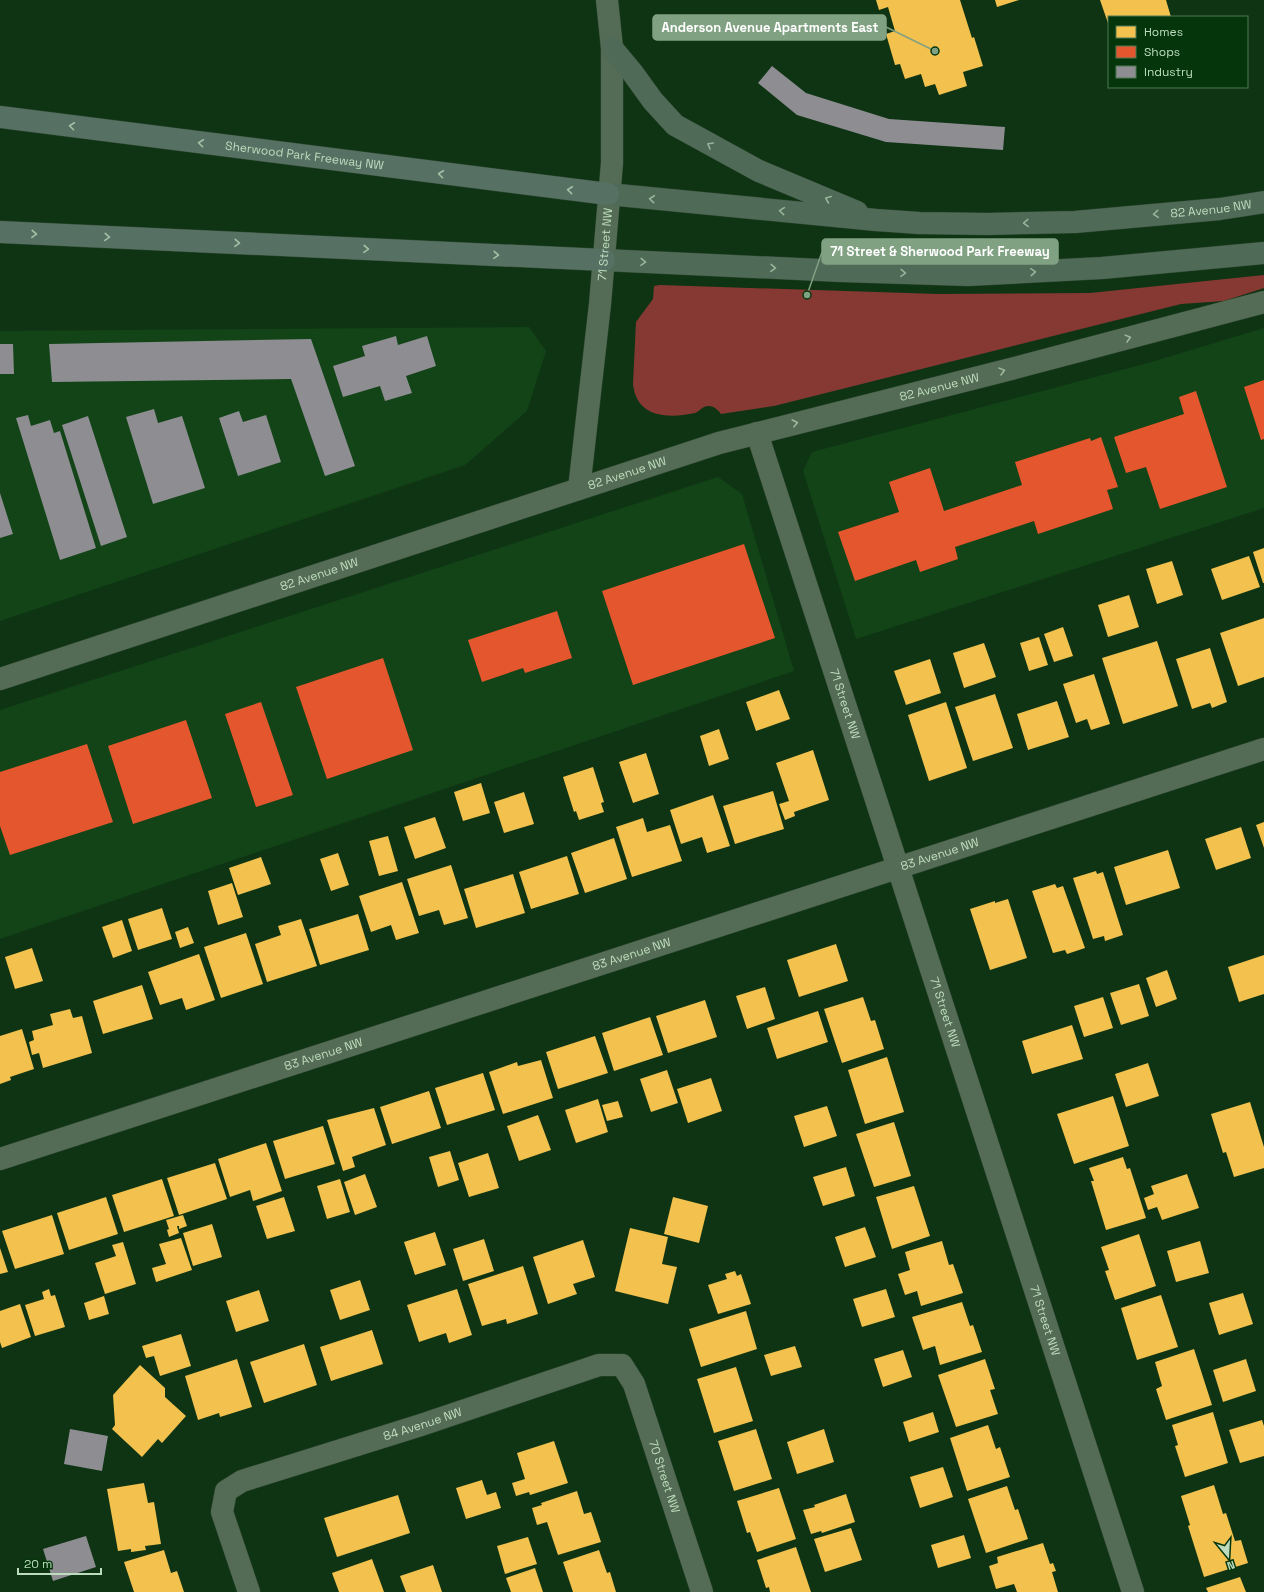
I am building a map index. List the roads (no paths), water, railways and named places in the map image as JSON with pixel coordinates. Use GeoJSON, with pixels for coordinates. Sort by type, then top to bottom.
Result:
{"type":"FeatureCollection","features":[{"type":"Feature","properties":{"kind":"highway","name":"Sherwood Park Freeway NW"},"geometry":{"type":"LineString","coordinates":[[0,117],[608,194]]}},
{"type":"Feature","properties":{"kind":"highway"},"geometry":{"type":"LineString","coordinates":[[0,232],[604,260]]}},
{"type":"Feature","properties":{"kind":"main road"},"geometry":{"type":"LineString","coordinates":[[612,48],[653,101],[675,125],[759,171],[876,220]]}},
{"type":"Feature","properties":{"kind":"main road","name":"82 Avenue NW"},"geometry":{"type":"LineString","coordinates":[[608,194],[876,220],[919,223],[987,224],[1075,222],[1220,209],[1264,202]]}},
{"type":"Feature","properties":{"kind":"main road"},"geometry":{"type":"LineString","coordinates":[[604,260],[841,271],[968,275],[1102,268],[1264,253]]}},
{"type":"Feature","properties":{"kind":"street","name":"71 Street NW"},"geometry":{"type":"LineString","coordinates":[[579,489],[604,260],[608,194],[612,163],[612,48],[608,0]]}},
{"type":"Feature","properties":{"kind":"street","name":"82 Avenue NW"},"geometry":{"type":"LineString","coordinates":[[0,679],[719,443],[945,386],[1264,302]]}},
{"type":"Feature","properties":{"kind":"street","name":"71 Street NW"},"geometry":{"type":"LineString","coordinates":[[757,433],[1133,1592]]}},
{"type":"Feature","properties":{"kind":"street","name":"83 Avenue NW"},"geometry":{"type":"LineString","coordinates":[[0,1159],[1264,749]]}},
{"type":"Feature","properties":{"kind":"street","name":"84 Avenue NW"},"geometry":{"type":"LineString","coordinates":[[249,1592],[222,1512],[226,1491],[242,1481],[421,1425],[599,1365],[622,1365]]}},
{"type":"Feature","properties":{"kind":"street","name":"70 Street NW"},"geometry":{"type":"LineString","coordinates":[[622,1365],[634,1384],[702,1592]]}},
{"type":"Feature","properties":{"kind":"place","name":"Anderson Avenue Apartments East"},"geometry":{"type":"Point","coordinates":[935,51]}},
{"type":"Feature","properties":{"kind":"place","name":"71 Street & Sherwood Park Freeway"},"geometry":{"type":"Point","coordinates":[807,295]}}]}
